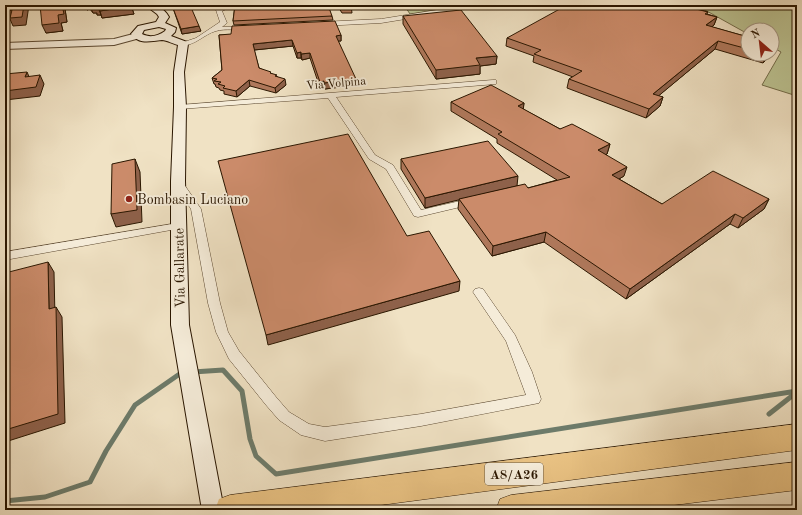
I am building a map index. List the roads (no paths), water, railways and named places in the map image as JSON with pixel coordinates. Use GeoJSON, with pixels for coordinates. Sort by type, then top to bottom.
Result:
{"type":"FeatureCollection","features":[{"type":"Feature","properties":{"kind":"highway","name":"A8/A26"},"geometry":{"type":"LineString","coordinates":[[230,510],[797,437]]}},
{"type":"Feature","properties":{"kind":"highway","name":"A8/A26"},"geometry":{"type":"LineString","coordinates":[[511,510],[797,476]]}},
{"type":"Feature","properties":{"kind":"main road"},"geometry":{"type":"LineString","coordinates":[[137,36],[148,39],[162,30],[164,17],[161,12],[150,5]]}},
{"type":"Feature","properties":{"kind":"main road"},"geometry":{"type":"LineString","coordinates":[[162,30],[183,44]]}},
{"type":"Feature","properties":{"kind":"main road","name":"Via Gallarate"},"geometry":{"type":"LineString","coordinates":[[183,44],[179,72],[180,107],[178,226],[180,324],[213,510]]}},
{"type":"Feature","properties":{"kind":"street"},"geometry":{"type":"LineString","coordinates":[[183,44],[198,39],[224,23],[219,10],[232,5]]}},
{"type":"Feature","properties":{"kind":"street"},"geometry":{"type":"LineString","coordinates":[[310,25],[381,21],[479,5]]}},
{"type":"Feature","properties":{"kind":"street"},"geometry":{"type":"LineString","coordinates":[[215,29],[254,28]]}},
{"type":"Feature","properties":{"kind":"street"},"geometry":{"type":"LineString","coordinates":[[5,46],[114,42],[137,36]]}},
{"type":"Feature","properties":{"kind":"street","name":"Via Volpina"},"geometry":{"type":"LineString","coordinates":[[180,107],[493,82]]}},
{"type":"Feature","properties":{"kind":"street"},"geometry":{"type":"LineString","coordinates":[[331,96],[372,157],[390,167],[418,214],[480,199]]}},
{"type":"Feature","properties":{"kind":"street"},"geometry":{"type":"LineString","coordinates":[[178,181],[196,209],[214,303],[222,332],[234,355],[271,401],[284,416],[306,430],[325,434],[421,420],[534,399],[525,372],[510,339],[479,292]]}},
{"type":"Feature","properties":{"kind":"street"},"geometry":{"type":"LineString","coordinates":[[5,256],[178,226]]}},
{"type":"Feature","properties":{"kind":"waterway"},"geometry":{"type":"LineString","coordinates":[[193,372],[223,370],[242,391],[250,439],[256,456],[276,474],[797,391]]}},
{"type":"Feature","properties":{"kind":"waterway"},"geometry":{"type":"LineString","coordinates":[[5,501],[45,497],[90,482],[106,451],[135,405],[181,373],[184,373]]}},
{"type":"Feature","properties":{"kind":"waterway"},"geometry":{"type":"LineString","coordinates":[[769,414],[797,392]]}},
{"type":"Feature","properties":{"kind":"place","name":"Bombasin Luciano"},"geometry":{"type":"Point","coordinates":[129,199]}}]}
